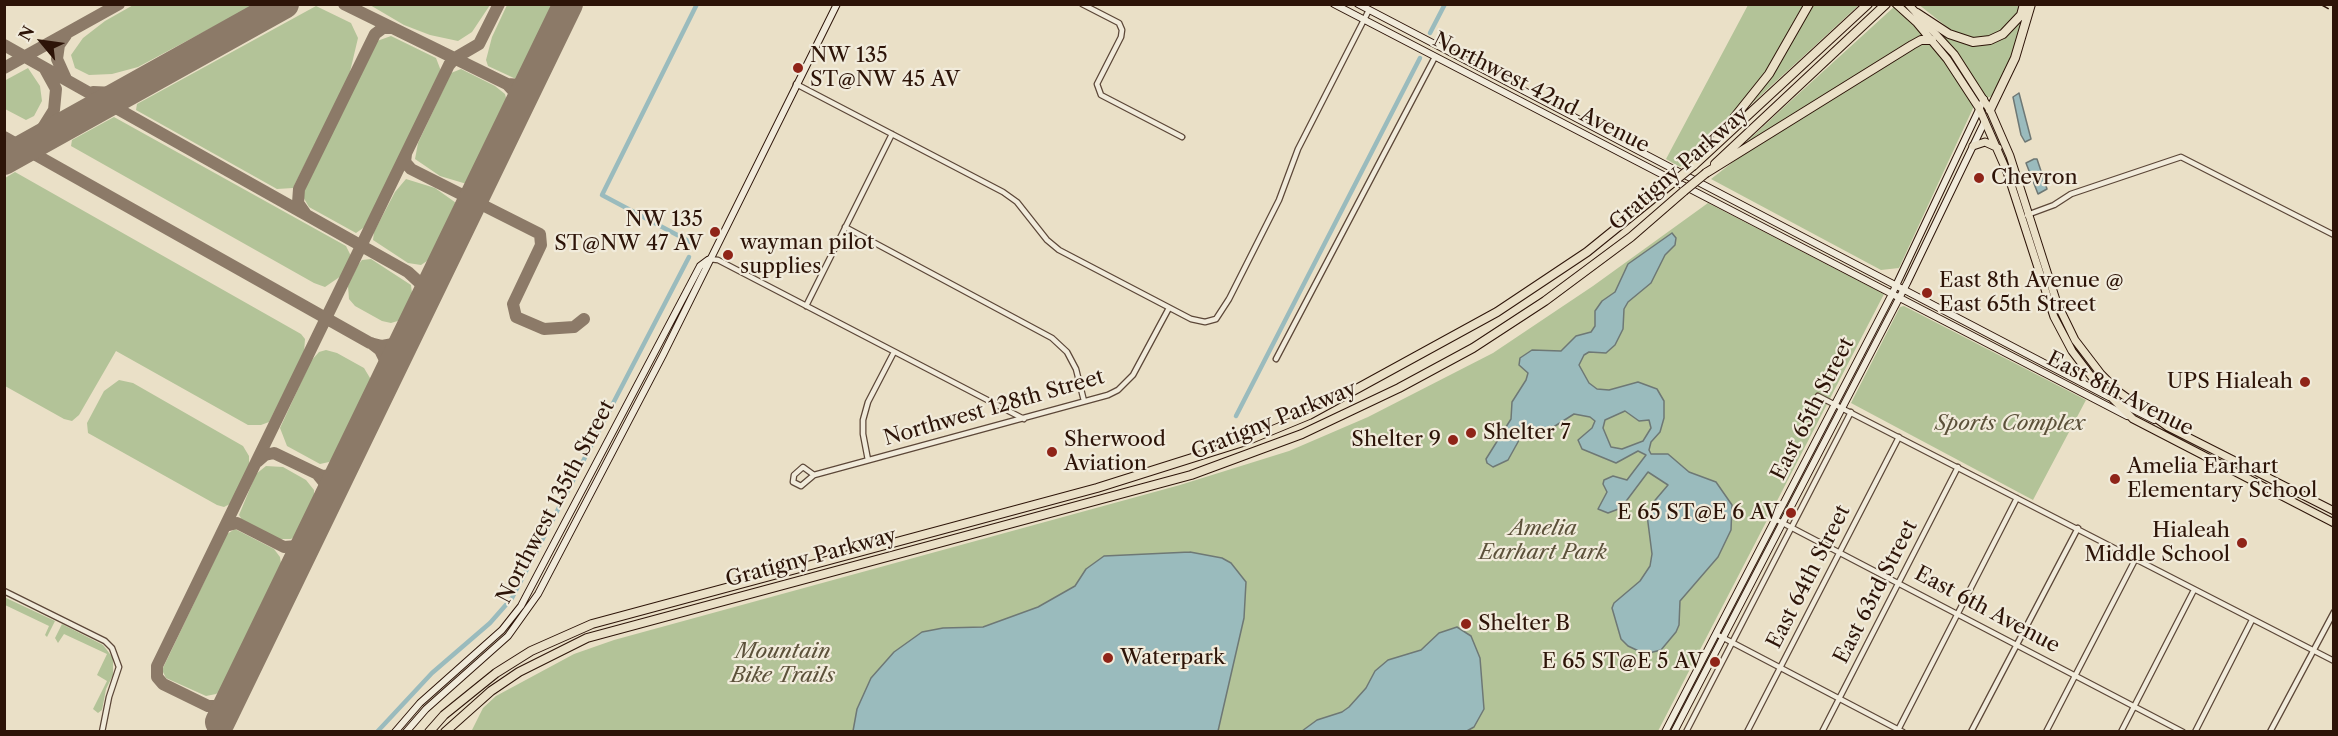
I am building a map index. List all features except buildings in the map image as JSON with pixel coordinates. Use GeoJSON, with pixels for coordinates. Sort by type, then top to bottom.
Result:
{"type":"FeatureCollection","features":[{"type":"Feature","properties":{"kind":"highway","name":"Gratigny Parkway"},"geometry":{"type":"LineString","coordinates":[[429,732],[444,715],[496,673],[531,651],[592,624],[1097,488],[1246,441],[1309,415],[1497,312],[1587,252],[1693,166],[1868,4]]}},
{"type":"Feature","properties":{"kind":"highway"},"geometry":{"type":"LineString","coordinates":[[1917,13],[1949,34],[1973,42],[1990,40],[2002,34],[2021,15],[2024,4]]}},
{"type":"Feature","properties":{"kind":"highway"},"geometry":{"type":"LineString","coordinates":[[1990,110],[2016,58],[2031,4]]}},
{"type":"Feature","properties":{"kind":"highway"},"geometry":{"type":"LineString","coordinates":[[1693,166],[1756,93],[1809,5]]}},
{"type":"Feature","properties":{"kind":"highway","name":"Gratigny Parkway"},"geometry":{"type":"LineString","coordinates":[[445,732],[491,691],[519,672],[587,638],[1191,475],[1302,434],[1399,388],[1473,348],[1545,301],[1632,237],[1706,173],[1885,6]]}},
{"type":"Feature","properties":{"kind":"highway"},"geometry":{"type":"LineString","coordinates":[[1706,173],[1912,45],[1921,40],[1932,40]]}},
{"type":"Feature","properties":{"kind":"main road","name":"Northwest 135th Street"},"geometry":{"type":"LineString","coordinates":[[406,732],[426,710],[492,651],[520,622],[538,594],[588,500],[837,4]]}},
{"type":"Feature","properties":{"kind":"main road","name":"Northwest 42nd Avenue"},"geometry":{"type":"LineString","coordinates":[[1334,4],[1892,294]]}},
{"type":"Feature","properties":{"kind":"main road","name":"Northwest 42nd Avenue"},"geometry":{"type":"LineString","coordinates":[[1358,4],[1905,288]]}},
{"type":"Feature","properties":{"kind":"main road"},"geometry":{"type":"LineString","coordinates":[[1896,4],[1932,40],[1958,74],[1979,108],[1999,149],[2054,317],[2062,335],[2081,364],[2133,419]]}},
{"type":"Feature","properties":{"kind":"main road"},"geometry":{"type":"LineString","coordinates":[[1908,4],[1954,54],[1990,110],[2029,214],[2057,303],[2075,340],[2101,374],[2119,392],[2168,427]]}},
{"type":"Feature","properties":{"kind":"main road"},"geometry":{"type":"LineString","coordinates":[[1516,99],[1521,89]]}},
{"type":"Feature","properties":{"kind":"main road","name":"East 65th Street"},"geometry":{"type":"LineString","coordinates":[[1665,732],[1719,635],[1834,404],[1892,294],[1984,99]]}},
{"type":"Feature","properties":{"kind":"main road","name":"East 65th Street"},"geometry":{"type":"LineString","coordinates":[[1778,520],[1900,298],[1990,110]]}},
{"type":"Feature","properties":{"kind":"main road"},"geometry":{"type":"LineString","coordinates":[[1609,147],[1614,137]]}},
{"type":"Feature","properties":{"kind":"main road"},"geometry":{"type":"LineString","coordinates":[[1973,146],[1985,142],[1999,149]]}},
{"type":"Feature","properties":{"kind":"main road","name":"Northwest 135th Street"},"geometry":{"type":"LineString","coordinates":[[395,732],[420,703],[485,647],[513,618],[532,590],[700,266],[708,259]]}},
{"type":"Feature","properties":{"kind":"main road","name":"East 8th Avenue"},"geometry":{"type":"LineString","coordinates":[[1905,288],[2111,398],[2334,511]]}},
{"type":"Feature","properties":{"kind":"main road","name":"East 8th Avenue"},"geometry":{"type":"LineString","coordinates":[[1892,294],[2334,523]]}},
{"type":"Feature","properties":{"kind":"main road"},"geometry":{"type":"LineString","coordinates":[[1989,344],[1993,335]]}},
{"type":"Feature","properties":{"kind":"main road"},"geometry":{"type":"LineString","coordinates":[[2190,448],[2195,440]]}},
{"type":"Feature","properties":{"kind":"main road"},"geometry":{"type":"LineString","coordinates":[[2278,494],[2283,485]]}},
{"type":"Feature","properties":{"kind":"main road"},"geometry":{"type":"LineString","coordinates":[[580,496],[588,500]]}},
{"type":"Feature","properties":{"kind":"main road","name":"East 65th Street"},"geometry":{"type":"LineString","coordinates":[[1674,732],[1719,635]]}},
{"type":"Feature","properties":{"kind":"street"},"geometry":{"type":"LineString","coordinates":[[1082,4],[1119,23],[1122,30],[1121,38],[1097,84],[1101,95],[1182,137]]}},
{"type":"Feature","properties":{"kind":"street"},"geometry":{"type":"LineString","coordinates":[[796,84],[1003,192],[1017,202],[1047,240],[1059,250],[1196,321],[1212,321],[1222,311],[1274,211],[1298,149],[1368,10]]}},
{"type":"Feature","properties":{"kind":"street"},"geometry":{"type":"LineString","coordinates":[[1276,360],[1435,57]]}},
{"type":"Feature","properties":{"kind":"street"},"geometry":{"type":"LineString","coordinates":[[806,306],[892,134]]}},
{"type":"Feature","properties":{"kind":"street"},"geometry":{"type":"LineString","coordinates":[[2021,216],[2054,205],[2071,194],[2181,158],[2334,235]]}},
{"type":"Feature","properties":{"kind":"street"},"geometry":{"type":"LineString","coordinates":[[845,227],[1048,335],[1067,352],[1076,369],[1084,401]]}},
{"type":"Feature","properties":{"kind":"street"},"geometry":{"type":"LineString","coordinates":[[708,259],[718,260],[1024,419]]}},
{"type":"Feature","properties":{"kind":"street","name":"Northwest 128th Street"},"geometry":{"type":"LineString","coordinates":[[817,475],[1024,419],[1118,390],[1133,375],[1169,308]]}},
{"type":"Feature","properties":{"kind":"street"},"geometry":{"type":"LineString","coordinates":[[868,460],[863,420],[868,402],[894,352]]}},
{"type":"Feature","properties":{"kind":"street"},"geometry":{"type":"LineString","coordinates":[[1818,396],[2334,661]]}},
{"type":"Feature","properties":{"kind":"street"},"geometry":{"type":"LineString","coordinates":[[1686,732],[1851,412]]}},
{"type":"Feature","properties":{"kind":"street","name":"East 64th Street"},"geometry":{"type":"LineString","coordinates":[[1747,732],[1899,437]]}},
{"type":"Feature","properties":{"kind":"street"},"geometry":{"type":"LineString","coordinates":[[803,467],[817,475],[801,486],[793,482],[794,475],[803,467]]}},
{"type":"Feature","properties":{"kind":"street","name":"East 63rd Street"},"geometry":{"type":"LineString","coordinates":[[1822,732],[1958,467]]}},
{"type":"Feature","properties":{"kind":"street"},"geometry":{"type":"LineString","coordinates":[[1719,635],[1899,731],[2017,498]]}},
{"type":"Feature","properties":{"kind":"street","name":"East 6th Avenue"},"geometry":{"type":"LineString","coordinates":[[1778,520],[2183,732]]}},
{"type":"Feature","properties":{"kind":"street"},"geometry":{"type":"LineString","coordinates":[[1971,732],[2078,528]]}},
{"type":"Feature","properties":{"kind":"street"},"geometry":{"type":"LineString","coordinates":[[2046,732],[2136,558]]}},
{"type":"Feature","properties":{"kind":"street"},"geometry":{"type":"LineString","coordinates":[[2121,732],[2194,590]]}},
{"type":"Feature","properties":{"kind":"street"},"geometry":{"type":"LineString","coordinates":[[4,591],[105,641],[118,660],[118,673],[109,696],[102,732]]}},
{"type":"Feature","properties":{"kind":"street"},"geometry":{"type":"LineString","coordinates":[[2270,732],[2334,612]]}},
{"type":"Feature","properties":{"kind":"street"},"geometry":{"type":"LineString","coordinates":[[2195,732],[2252,620]]}},
{"type":"Feature","properties":{"kind":"green space"},"geometry":{"type":"Polygon","coordinates":[[[135,4],[254,5],[138,67],[112,74],[89,75],[75,68],[71,55],[83,38],[105,21],[135,4]]]}},
{"type":"Feature","properties":{"kind":"green space"},"geometry":{"type":"Polygon","coordinates":[[[1918,4],[2021,5],[2018,13],[2004,30],[1989,37],[1972,39],[1947,30],[1947,27],[1918,4]]]}},
{"type":"Feature","properties":{"kind":"green space"},"geometry":{"type":"Polygon","coordinates":[[[370,5],[490,5],[472,32],[458,41],[430,35],[404,25],[370,5]]]}},
{"type":"Feature","properties":{"kind":"green space"},"geometry":{"type":"Polygon","coordinates":[[[507,5],[557,5],[523,74],[516,79],[488,66],[486,60],[492,37],[507,5]]]}},
{"type":"Feature","properties":{"kind":"green space"},"geometry":{"type":"Polygon","coordinates":[[[1748,5],[1803,5],[1765,72],[1715,136],[1680,167],[1666,159],[1748,5]]]}},
{"type":"Feature","properties":{"kind":"green space"},"geometry":{"type":"Polygon","coordinates":[[[1811,5],[1859,5],[1745,110],[1811,5]]]}},
{"type":"Feature","properties":{"kind":"green space"},"geometry":{"type":"Polygon","coordinates":[[[316,6],[351,23],[358,38],[349,76],[293,188],[277,189],[136,110],[137,104],[316,6]]]}},
{"type":"Feature","properties":{"kind":"green space"},"geometry":{"type":"Polygon","coordinates":[[[1895,6],[1924,35],[1740,148],[1783,108],[1895,6]]]}},
{"type":"Feature","properties":{"kind":"green space"},"geometry":{"type":"Polygon","coordinates":[[[2022,18],[2016,46],[1993,96],[1986,98],[1973,77],[1937,31],[1965,42],[2007,35],[2022,18]]]}},
{"type":"Feature","properties":{"kind":"green space"},"geometry":{"type":"Polygon","coordinates":[[[391,36],[436,58],[441,71],[366,226],[356,233],[309,207],[302,195],[377,41],[391,36]]]}},
{"type":"Feature","properties":{"kind":"green space"},"geometry":{"type":"Polygon","coordinates":[[[1922,42],[1931,43],[1949,65],[1974,106],[1899,268],[1881,270],[1711,179],[1742,155],[1922,42]]]}},
{"type":"Feature","properties":{"kind":"green space"},"geometry":{"type":"Polygon","coordinates":[[[28,68],[40,86],[42,101],[34,116],[26,120],[5,109],[4,81],[28,68]]]}},
{"type":"Feature","properties":{"kind":"green space"},"geometry":{"type":"Polygon","coordinates":[[[461,69],[495,86],[505,94],[507,102],[506,110],[470,185],[440,176],[415,159],[418,143],[451,73],[461,69]]]}},
{"type":"Feature","properties":{"kind":"green space"},"geometry":{"type":"Polygon","coordinates":[[[114,117],[346,246],[351,256],[341,276],[325,287],[314,283],[71,146],[72,140],[114,117]]]}},
{"type":"Feature","properties":{"kind":"green space"},"geometry":{"type":"Polygon","coordinates":[[[15,172],[301,334],[305,339],[304,353],[269,422],[261,425],[248,425],[116,351],[79,415],[72,421],[64,419],[5,386],[5,178],[15,172]]]}},
{"type":"Feature","properties":{"kind":"green space"},"geometry":{"type":"Polygon","coordinates":[[[406,179],[435,188],[459,205],[436,255],[421,265],[408,263],[373,240],[374,232],[395,192],[406,179]]]}},
{"type":"Feature","properties":{"kind":"green space","name":"Amelia Earhart Park"},"geometry":{"type":"Polygon","coordinates":[[[1708,203],[1884,294],[1658,731],[471,732],[483,708],[496,696],[574,654],[614,640],[1180,485],[1289,451],[1368,417],[1493,353],[1593,286],[1708,203]]]}},
{"type":"Feature","properties":{"kind":"green space"},"geometry":{"type":"Polygon","coordinates":[[[371,259],[411,285],[413,301],[401,320],[391,323],[382,321],[355,306],[349,299],[348,286],[358,265],[362,260],[371,259]]]}},
{"type":"Feature","properties":{"kind":"green space","name":"Sports Complex"},"geometry":{"type":"Polygon","coordinates":[[[1904,306],[2086,400],[2033,500],[1851,403],[1900,307],[1904,306]]]}},
{"type":"Feature","properties":{"kind":"green space"},"geometry":{"type":"Polygon","coordinates":[[[326,350],[337,353],[364,368],[370,378],[371,387],[338,455],[329,462],[320,464],[287,446],[280,428],[311,361],[319,352],[326,350]]]}},
{"type":"Feature","properties":{"kind":"green space"},"geometry":{"type":"Polygon","coordinates":[[[119,380],[133,383],[243,446],[249,456],[249,465],[230,504],[224,507],[217,505],[88,433],[87,423],[104,391],[119,380]]]}},
{"type":"Feature","properties":{"kind":"green space"},"geometry":{"type":"Polygon","coordinates":[[[266,466],[283,467],[306,480],[314,490],[314,505],[301,532],[291,539],[276,539],[242,520],[239,515],[256,474],[266,466]]]}},
{"type":"Feature","properties":{"kind":"green space"},"geometry":{"type":"Polygon","coordinates":[[[235,529],[274,549],[280,557],[282,570],[225,687],[216,694],[206,696],[166,678],[162,670],[227,534],[235,529]]]}},
{"type":"Feature","properties":{"kind":"green space"},"geometry":{"type":"Polygon","coordinates":[[[4,597],[55,621],[47,637],[45,635],[49,626],[5,605],[4,597]]]}},
{"type":"Feature","properties":{"kind":"green space"},"geometry":{"type":"Polygon","coordinates":[[[62,624],[103,645],[113,658],[113,675],[106,689],[102,710],[98,713],[93,709],[107,681],[97,675],[107,654],[64,634],[58,643],[55,638],[62,624]]]}},
{"type":"Feature","properties":{"kind":"water"},"geometry":{"type":"Polygon","coordinates":[[[2019,93],[2031,139],[2025,142],[2021,135],[2013,97],[2019,93]]]}},
{"type":"Feature","properties":{"kind":"water"},"geometry":{"type":"Polygon","coordinates":[[[2037,159],[2047,189],[2038,194],[2026,163],[2037,159]]]}},
{"type":"Feature","properties":{"kind":"water"},"geometry":{"type":"Polygon","coordinates":[[[1672,233],[1676,238],[1675,245],[1665,255],[1651,283],[1628,302],[1624,309],[1623,329],[1615,345],[1606,353],[1589,352],[1584,355],[1579,365],[1589,383],[1597,389],[1609,390],[1638,382],[1657,389],[1664,401],[1664,418],[1660,432],[1651,442],[1649,450],[1651,454],[1668,454],[1689,472],[1716,482],[1732,505],[1731,530],[1718,557],[1680,601],[1679,625],[1676,632],[1661,650],[1645,654],[1628,646],[1621,639],[1612,608],[1614,603],[1640,581],[1650,566],[1652,554],[1647,515],[1651,505],[1668,485],[1648,472],[1621,508],[1608,513],[1598,509],[1607,492],[1603,484],[1604,480],[1613,476],[1627,480],[1646,455],[1638,451],[1616,463],[1582,449],[1578,440],[1592,428],[1595,421],[1590,417],[1574,414],[1544,433],[1523,424],[1518,442],[1508,460],[1493,467],[1487,463],[1486,459],[1511,419],[1512,402],[1526,380],[1528,373],[1519,365],[1520,358],[1532,350],[1561,351],[1576,336],[1591,332],[1595,326],[1595,311],[1602,301],[1615,292],[1628,264],[1672,233]],[[1625,411],[1605,420],[1603,428],[1611,447],[1622,449],[1643,441],[1651,428],[1649,420],[1639,421],[1625,411]]]}},
{"type":"Feature","properties":{"kind":"water","name":"Waterpark"},"geometry":{"type":"Polygon","coordinates":[[[1190,552],[1222,558],[1231,563],[1246,582],[1244,618],[1218,731],[853,731],[857,709],[871,678],[894,652],[922,632],[943,628],[983,627],[1038,607],[1075,586],[1086,569],[1104,556],[1190,552]]]}},
{"type":"Feature","properties":{"kind":"water"},"geometry":{"type":"Polygon","coordinates":[[[1457,627],[1471,636],[1480,658],[1484,709],[1474,727],[1465,732],[1302,731],[1317,720],[1342,712],[1349,707],[1366,688],[1375,671],[1388,660],[1421,650],[1439,633],[1457,627]]]}},
{"type":"Feature","properties":{"kind":"waterway"},"geometry":{"type":"LineString","coordinates":[[694,247],[696,245],[602,195],[697,4]]}},
{"type":"Feature","properties":{"kind":"waterway"},"geometry":{"type":"LineString","coordinates":[[1430,33],[1445,4]]}},
{"type":"Feature","properties":{"kind":"waterway"},"geometry":{"type":"LineString","coordinates":[[1236,416],[1420,58]]}},
{"type":"Feature","properties":{"kind":"waterway"},"geometry":{"type":"LineString","coordinates":[[377,732],[432,673],[490,623],[512,598],[689,257]]}},
{"type":"Feature","properties":{"kind":"taxiway"},"geometry":{"type":"LineString","coordinates":[[4,68],[119,4]]}},
{"type":"Feature","properties":{"kind":"taxiway"},"geometry":{"type":"LineString","coordinates":[[344,4],[507,84],[517,95],[519,107]]}},
{"type":"Feature","properties":{"kind":"taxiway"},"geometry":{"type":"LineString","coordinates":[[227,706],[208,706],[163,684],[157,677],[157,666],[449,65],[455,58],[479,44],[499,4]]}},
{"type":"Feature","properties":{"kind":"taxiway"},"geometry":{"type":"LineString","coordinates":[[305,213],[298,203],[299,189],[375,34],[383,28],[393,28]]}},
{"type":"Feature","properties":{"kind":"taxiway"},"geometry":{"type":"LineString","coordinates":[[66,35],[59,45],[57,59],[66,79]]}},
{"type":"Feature","properties":{"kind":"taxiway"},"geometry":{"type":"LineString","coordinates":[[4,45],[408,272],[421,284],[425,293],[423,303]]}},
{"type":"Feature","properties":{"kind":"taxiway"},"geometry":{"type":"LineString","coordinates":[[10,157],[39,134],[54,110],[56,89],[45,69]]}},
{"type":"Feature","properties":{"kind":"taxiway"},"geometry":{"type":"LineString","coordinates":[[507,84],[521,85],[533,78]]}},
{"type":"Feature","properties":{"kind":"taxiway"},"geometry":{"type":"LineString","coordinates":[[93,92],[115,93],[142,84]]}},
{"type":"Feature","properties":{"kind":"taxiway"},"geometry":{"type":"LineString","coordinates":[[4,137],[370,343],[382,346],[393,344],[404,337],[412,327]]}},
{"type":"Feature","properties":{"kind":"taxiway"},"geometry":{"type":"LineString","coordinates":[[406,154],[405,162],[411,169],[540,234],[541,245],[513,304],[516,317],[544,329],[574,327],[584,319]]}},
{"type":"Feature","properties":{"kind":"taxiway"},"geometry":{"type":"LineString","coordinates":[[371,343],[380,350],[385,360],[384,383]]}},
{"type":"Feature","properties":{"kind":"taxiway"},"geometry":{"type":"LineString","coordinates":[[257,462],[265,455],[274,453],[322,476],[335,475],[343,467]]}},
{"type":"Feature","properties":{"kind":"taxiway"},"geometry":{"type":"LineString","coordinates":[[318,475],[327,486],[326,503]]}},
{"type":"Feature","properties":{"kind":"taxiway"},"geometry":{"type":"LineString","coordinates":[[225,526],[237,523],[284,547],[297,546],[308,539]]}},
{"type":"Feature","properties":{"kind":"runway"},"geometry":{"type":"LineString","coordinates":[[4,160],[284,4]]}},
{"type":"Feature","properties":{"kind":"runway"},"geometry":{"type":"LineString","coordinates":[[220,722],[568,4]]}},
{"type":"Feature","properties":{"kind":"railway"},"geometry":{"type":"LineString","coordinates":[[2320,4],[2334,12]]}},
{"type":"Feature","properties":{"kind":"place","name":"NW 135 ST@NW 45 AV"},"geometry":{"type":"Point","coordinates":[798,68]}},
{"type":"Feature","properties":{"kind":"place","name":"Chevron"},"geometry":{"type":"Point","coordinates":[1979,178]}},
{"type":"Feature","properties":{"kind":"place","name":"NW 135 ST@NW 47 AV"},"geometry":{"type":"Point","coordinates":[715,232]}},
{"type":"Feature","properties":{"kind":"place","name":"wayman pilot supplies"},"geometry":{"type":"Point","coordinates":[728,255]}},
{"type":"Feature","properties":{"kind":"place","name":"East 8th Avenue @ East 65th Street"},"geometry":{"type":"Point","coordinates":[1927,293]}},
{"type":"Feature","properties":{"kind":"place","name":"UPS Hialeah"},"geometry":{"type":"Point","coordinates":[2305,382]}},
{"type":"Feature","properties":{"kind":"place","name":"Shelter 7"},"geometry":{"type":"Point","coordinates":[1471,433]}},
{"type":"Feature","properties":{"kind":"place","name":"Shelter 9"},"geometry":{"type":"Point","coordinates":[1453,440]}},
{"type":"Feature","properties":{"kind":"place","name":"Sherwood Aviation"},"geometry":{"type":"Point","coordinates":[1052,452]}},
{"type":"Feature","properties":{"kind":"place","name":"Amelia Earhart Elementary School"},"geometry":{"type":"Point","coordinates":[2115,479]}},
{"type":"Feature","properties":{"kind":"place","name":"E 65 ST@E 6 AV"},"geometry":{"type":"Point","coordinates":[1791,513]}},
{"type":"Feature","properties":{"kind":"place","name":"Hialeah Middle School"},"geometry":{"type":"Point","coordinates":[2242,543]}},
{"type":"Feature","properties":{"kind":"place","name":"Shelter B"},"geometry":{"type":"Point","coordinates":[1466,624]}},
{"type":"Feature","properties":{"kind":"place","name":"Waterpark"},"geometry":{"type":"Point","coordinates":[1108,658]}},
{"type":"Feature","properties":{"kind":"place","name":"E 65 ST@E 5 AV"},"geometry":{"type":"Point","coordinates":[1715,662]}},
{"type":"Feature","properties":{"kind":"park label","name":"Mountain Bike Trails"},"geometry":{"type":"Point","coordinates":[783,664]}}]}
